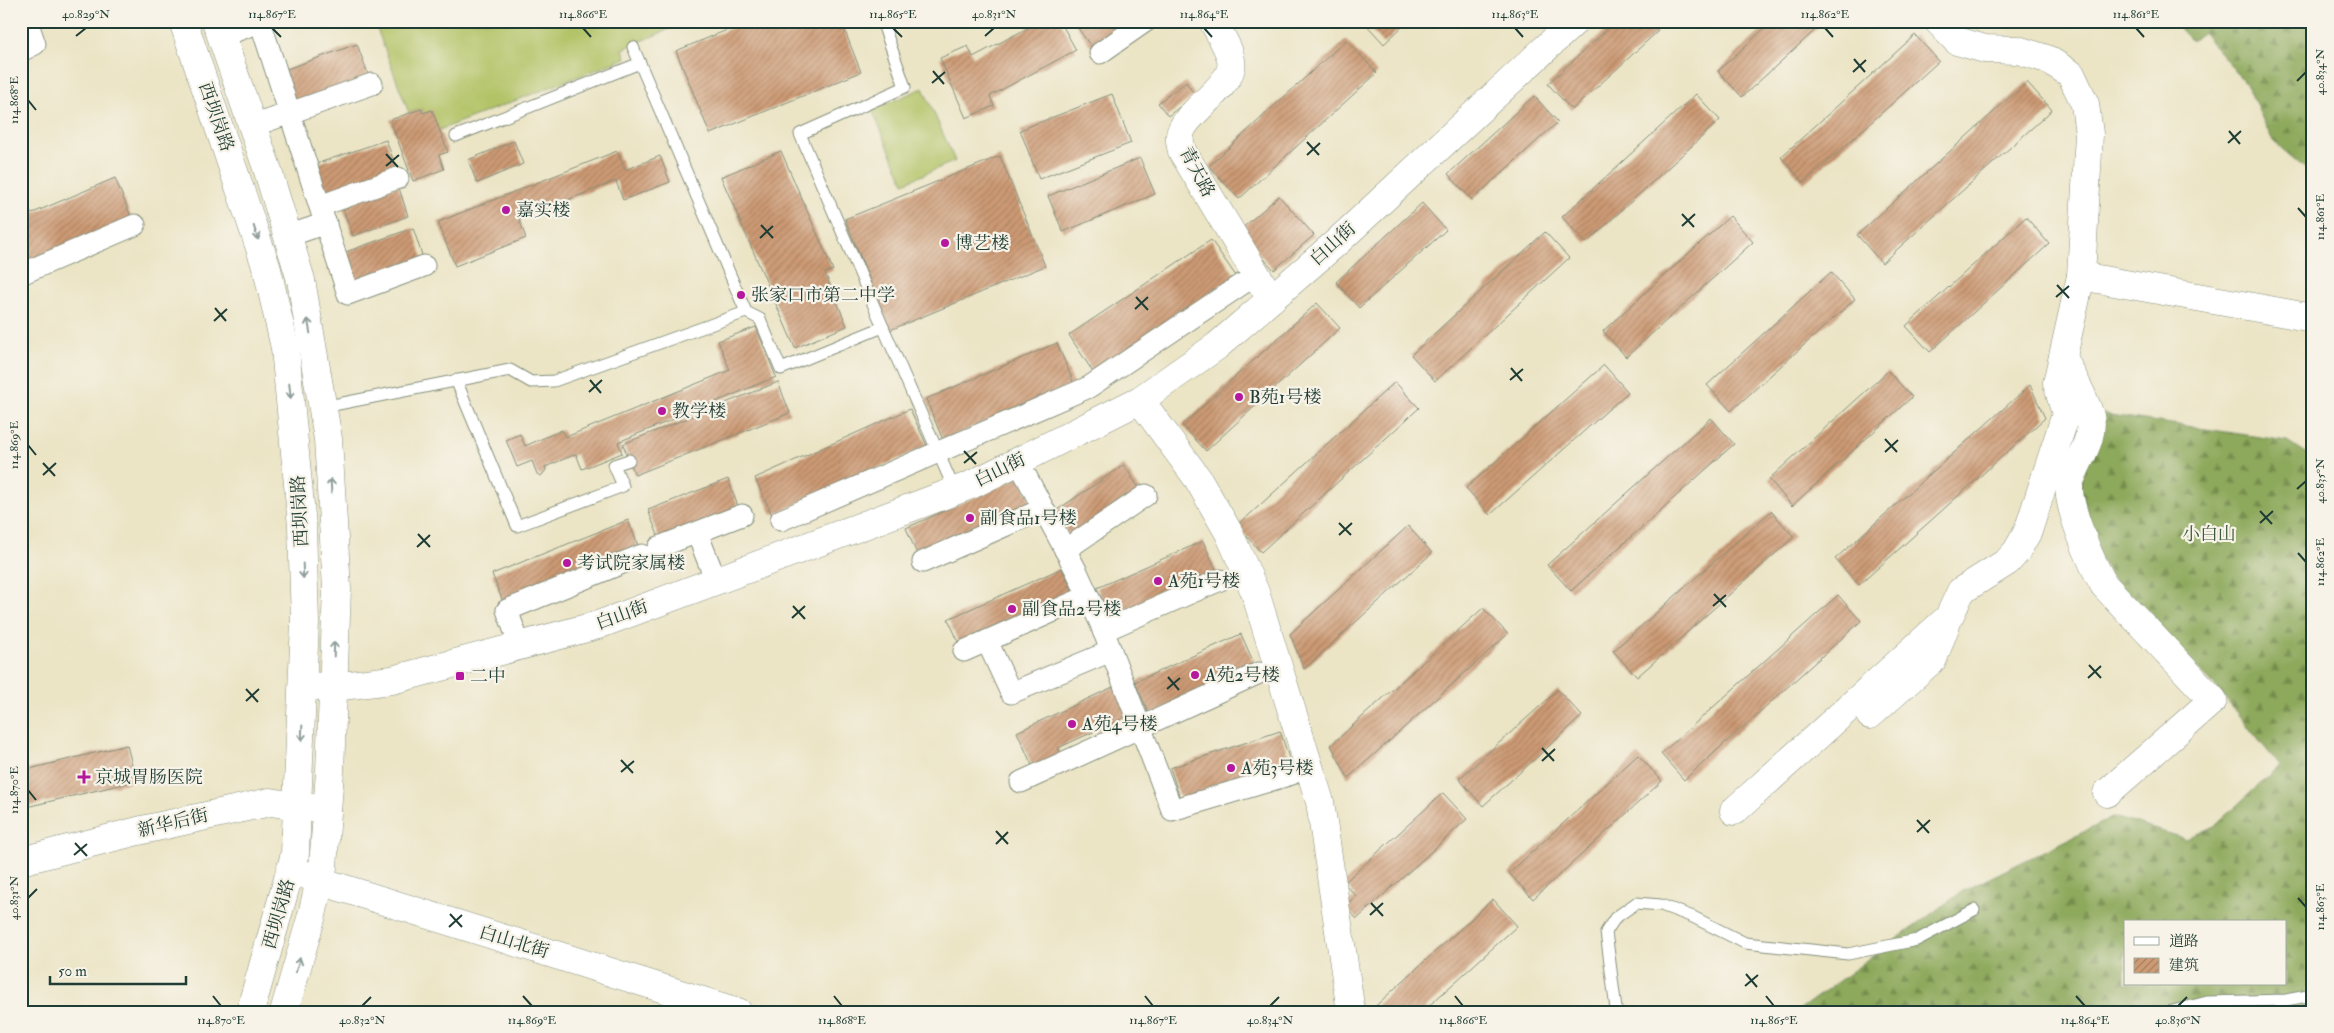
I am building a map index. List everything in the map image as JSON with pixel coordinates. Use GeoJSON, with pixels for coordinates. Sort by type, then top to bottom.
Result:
{"type":"FeatureCollection","features":[{"type":"Feature","properties":{"kind":"street"},"geometry":{"type":"LineString","coordinates":[[21,50],[36,44],[27,21]]}},
{"type":"Feature","properties":{"kind":"street","name":"西坝岗路"},"geometry":{"type":"LineString","coordinates":[[183,21],[268,269],[285,348],[302,526],[305,622],[299,805],[295,854],[250,1012]]}},
{"type":"Feature","properties":{"kind":"street"},"geometry":{"type":"LineString","coordinates":[[1100,52],[1146,21]]}},
{"type":"Feature","properties":{"kind":"street","name":"青天路"},"geometry":{"type":"LineString","coordinates":[[1213,21],[1230,58],[1231,68],[1226,79],[1185,125],[1180,135],[1182,152],[1271,299]]}},
{"type":"Feature","properties":{"kind":"street","name":"白山街"},"geometry":{"type":"LineString","coordinates":[[303,686],[333,686],[392,680],[598,625],[955,491],[1140,400],[1217,346],[1337,242],[1575,21]]}},
{"type":"Feature","properties":{"kind":"street"},"geometry":{"type":"LineString","coordinates":[[1870,715],[1933,659],[1961,591],[2008,562],[2017,552],[2028,532],[2066,414],[2057,383],[2081,276],[2089,134],[2085,104],[2071,74],[2047,59],[2018,50],[1985,49],[1957,41],[1938,21]]}},
{"type":"Feature","properties":{"kind":"street"},"geometry":{"type":"LineString","coordinates":[[219,29],[260,22],[348,294],[424,266]]}},
{"type":"Feature","properties":{"kind":"street","name":"西坝岗路"},"geometry":{"type":"LineString","coordinates":[[219,29],[274,190],[301,280],[328,439],[337,589],[327,810],[320,881],[284,1012]]}},
{"type":"Feature","properties":{"kind":"street"},"geometry":{"type":"LineString","coordinates":[[253,126],[372,84]]}},
{"type":"Feature","properties":{"kind":"street"},"geometry":{"type":"LineString","coordinates":[[288,236],[323,215],[398,178]]}},
{"type":"Feature","properties":{"kind":"street"},"geometry":{"type":"LineString","coordinates":[[245,201],[274,190]]}},
{"type":"Feature","properties":{"kind":"street"},"geometry":{"type":"LineString","coordinates":[[21,274],[135,226]]}},
{"type":"Feature","properties":{"kind":"street"},"geometry":{"type":"LineString","coordinates":[[2081,276],[2313,318]]}},
{"type":"Feature","properties":{"kind":"street"},"geometry":{"type":"LineString","coordinates":[[781,520],[1089,386],[1242,284]]}},
{"type":"Feature","properties":{"kind":"street"},"geometry":{"type":"LineString","coordinates":[[2063,357],[2090,416],[2090,432],[2070,483],[2071,504],[2094,569],[2104,585],[2213,700],[2107,793]]}},
{"type":"Feature","properties":{"kind":"street"},"geometry":{"type":"LineString","coordinates":[[1140,400],[1198,479],[1229,533],[1254,592],[1320,802],[1351,1012]]}},
{"type":"Feature","properties":{"kind":"street"},"geometry":{"type":"LineString","coordinates":[[1018,461],[1088,596],[1172,810],[1292,774]]}},
{"type":"Feature","properties":{"kind":"street"},"geometry":{"type":"LineString","coordinates":[[1065,550],[1146,495]]}},
{"type":"Feature","properties":{"kind":"street"},"geometry":{"type":"LineString","coordinates":[[923,562],[1043,509]]}},
{"type":"Feature","properties":{"kind":"street"},"geometry":{"type":"LineString","coordinates":[[520,646],[506,610],[742,516]]}},
{"type":"Feature","properties":{"kind":"street"},"geometry":{"type":"LineString","coordinates":[[697,533],[716,581]]}},
{"type":"Feature","properties":{"kind":"street"},"geometry":{"type":"LineString","coordinates":[[987,641],[1011,694],[1220,580]]}},
{"type":"Feature","properties":{"kind":"street"},"geometry":{"type":"LineString","coordinates":[[964,651],[1088,596]]}},
{"type":"Feature","properties":{"kind":"street"},"geometry":{"type":"LineString","coordinates":[[1734,811],[1948,619]]}},
{"type":"Feature","properties":{"kind":"street"},"geometry":{"type":"LineString","coordinates":[[1021,782],[1259,673]]}},
{"type":"Feature","properties":{"kind":"street","name":"新华后街"},"geometry":{"type":"LineString","coordinates":[[21,861],[138,831],[270,802],[327,810]]}},
{"type":"Feature","properties":{"kind":"street","name":"白山北街"},"geometry":{"type":"LineString","coordinates":[[292,869],[320,881],[738,1012]]}},
{"type":"Feature","properties":{"kind":"lane"},"geometry":{"type":"LineString","coordinates":[[882,21],[905,87],[800,134],[882,327],[955,491]]}},
{"type":"Feature","properties":{"kind":"lane"},"geometry":{"type":"LineString","coordinates":[[633,47],[746,312],[760,319],[781,369],[882,327]]}},
{"type":"Feature","properties":{"kind":"lane"},"geometry":{"type":"LineString","coordinates":[[456,136],[640,63]]}},
{"type":"Feature","properties":{"kind":"lane"},"geometry":{"type":"LineString","coordinates":[[323,407],[510,370],[531,382],[554,381],[746,312]]}},
{"type":"Feature","properties":{"kind":"lane"},"geometry":{"type":"LineString","coordinates":[[456,380],[517,526],[623,486],[614,465],[629,460]]}},
{"type":"Feature","properties":{"kind":"lane"},"geometry":{"type":"LineString","coordinates":[[1614,1012],[1616,1009],[1606,932],[1615,918],[1636,903],[1661,905],[1693,917],[1745,943],[1848,954],[1917,940],[1974,910]]}},
{"type":"Feature","properties":{"kind":"lane"},"geometry":{"type":"LineString","coordinates":[[2169,1012],[2207,1002],[2286,1000],[2313,995]]}},
{"type":"Feature","properties":{"kind":"green space"},"geometry":{"type":"Polygon","coordinates":[[[374,21],[688,21],[623,49],[626,58],[439,130],[421,109],[409,113],[374,21]]]}},
{"type":"Feature","properties":{"kind":"green space"},"geometry":{"type":"Polygon","coordinates":[[[2173,21],[2313,21],[2313,175],[2273,141],[2246,84],[2203,32],[2192,41],[2173,21]]]}},
{"type":"Feature","properties":{"kind":"green space"},"geometry":{"type":"Polygon","coordinates":[[[923,88],[955,161],[904,183],[872,110],[923,88]]]}},
{"type":"Feature","properties":{"kind":"green space","name":"小白山"},"geometry":{"type":"Polygon","coordinates":[[[2097,413],[2287,441],[2313,458],[2313,1012],[1796,1012],[1963,891],[2114,817],[2186,839],[2214,826],[2280,766],[2214,685],[2119,590],[2099,556],[2080,488],[2097,413]]]}},
{"type":"Feature","properties":{"kind":"building"},"geometry":{"type":"Polygon","coordinates":[[[749,21],[841,21],[861,72],[710,134],[676,51],[749,21]]]}},
{"type":"Feature","properties":{"kind":"building"},"geometry":{"type":"Polygon","coordinates":[[[1041,21],[1060,21],[1076,50],[990,96],[994,106],[966,118],[940,58],[968,46],[973,57],[1041,21]]]}},
{"type":"Feature","properties":{"kind":"building"},"geometry":{"type":"Polygon","coordinates":[[[1073,21],[1130,21],[1092,48],[1073,21]]]}},
{"type":"Feature","properties":{"kind":"building"},"geometry":{"type":"Polygon","coordinates":[[[1363,21],[1408,21],[1384,44],[1363,21]]]}},
{"type":"Feature","properties":{"kind":"building"},"geometry":{"type":"Polygon","coordinates":[[[1616,21],[1649,21],[1658,31],[1572,110],[1548,84],[1616,21]]]}},
{"type":"Feature","properties":{"kind":"building"},"geometry":{"type":"Polygon","coordinates":[[[1772,21],[1825,21],[1742,97],[1718,71],[1772,21]]]}},
{"type":"Feature","properties":{"kind":"building"},"geometry":{"type":"Polygon","coordinates":[[[1915,35],[1939,61],[1804,183],[1781,157],[1915,35]]]}},
{"type":"Feature","properties":{"kind":"building"},"geometry":{"type":"Polygon","coordinates":[[[1346,40],[1377,73],[1239,199],[1209,166],[1346,40]]]}},
{"type":"Feature","properties":{"kind":"building"},"geometry":{"type":"Polygon","coordinates":[[[357,44],[369,77],[295,103],[284,70],[357,44]]]}},
{"type":"Feature","properties":{"kind":"building"},"geometry":{"type":"Polygon","coordinates":[[[1186,82],[1195,95],[1168,116],[1158,103],[1186,82]]]}},
{"type":"Feature","properties":{"kind":"building"},"geometry":{"type":"Polygon","coordinates":[[[2027,82],[2052,110],[1882,263],[1857,235],[2027,82]]]}},
{"type":"Feature","properties":{"kind":"building"},"geometry":{"type":"Polygon","coordinates":[[[1112,94],[1131,143],[1039,179],[1020,130],[1112,94]]]}},
{"type":"Feature","properties":{"kind":"building"},"geometry":{"type":"Polygon","coordinates":[[[1696,94],[1720,120],[1586,243],[1562,217],[1696,94]]]}},
{"type":"Feature","properties":{"kind":"building"},"geometry":{"type":"Polygon","coordinates":[[[1534,96],[1558,122],[1472,200],[1448,174],[1534,96]]]}},
{"type":"Feature","properties":{"kind":"building"},"geometry":{"type":"Polygon","coordinates":[[[421,109],[423,113],[432,110],[448,152],[439,155],[444,169],[413,181],[390,120],[421,109]]]}},
{"type":"Feature","properties":{"kind":"building"},"geometry":{"type":"Polygon","coordinates":[[[386,140],[398,173],[324,198],[313,165],[386,140]]]}},
{"type":"Feature","properties":{"kind":"building"},"geometry":{"type":"Polygon","coordinates":[[[514,141],[523,164],[477,183],[468,160],[514,141]]]}},
{"type":"Feature","properties":{"kind":"building","name":"嘉实楼"},"geometry":{"type":"Polygon","coordinates":[[[617,151],[625,170],[660,156],[670,182],[623,200],[616,181],[519,219],[526,238],[455,266],[438,222],[617,151]]]}},
{"type":"Feature","properties":{"kind":"building"},"geometry":{"type":"Polygon","coordinates":[[[781,151],[833,270],[825,273],[847,326],[795,348],[721,177],[781,151]]]}},
{"type":"Feature","properties":{"kind":"building","name":"博艺楼"},"geometry":{"type":"Polygon","coordinates":[[[1000,156],[1045,266],[890,330],[845,219],[1000,156]]]}},
{"type":"Feature","properties":{"kind":"building"},"geometry":{"type":"Polygon","coordinates":[[[1140,158],[1155,194],[1063,232],[1048,196],[1140,158]]]}},
{"type":"Feature","properties":{"kind":"building"},"geometry":{"type":"Polygon","coordinates":[[[115,178],[132,219],[21,266],[21,218],[115,178]]]}},
{"type":"Feature","properties":{"kind":"building"},"geometry":{"type":"Polygon","coordinates":[[[398,185],[408,216],[353,236],[342,206],[398,185]]]}},
{"type":"Feature","properties":{"kind":"building"},"geometry":{"type":"Polygon","coordinates":[[[1279,196],[1314,235],[1274,270],[1239,231],[1279,196]]]}},
{"type":"Feature","properties":{"kind":"building"},"geometry":{"type":"Polygon","coordinates":[[[1422,203],[1446,230],[1359,308],[1336,282],[1422,203]]]}},
{"type":"Feature","properties":{"kind":"building"},"geometry":{"type":"Polygon","coordinates":[[[1730,216],[1753,242],[1626,357],[1603,331],[1730,216]]]}},
{"type":"Feature","properties":{"kind":"building"},"geometry":{"type":"Polygon","coordinates":[[[2026,217],[2049,244],[1930,352],[1906,326],[2026,217]]]}},
{"type":"Feature","properties":{"kind":"building"},"geometry":{"type":"Polygon","coordinates":[[[413,228],[424,261],[351,287],[340,254],[413,228]]]}},
{"type":"Feature","properties":{"kind":"building"},"geometry":{"type":"Polygon","coordinates":[[[1545,232],[1569,258],[1435,381],[1411,355],[1545,232]]]}},
{"type":"Feature","properties":{"kind":"building"},"geometry":{"type":"Polygon","coordinates":[[[1211,240],[1236,276],[1093,372],[1069,335],[1211,240]]]}},
{"type":"Feature","properties":{"kind":"building"},"geometry":{"type":"Polygon","coordinates":[[[1831,272],[1855,299],[1731,411],[1707,385],[1831,272]]]}},
{"type":"Feature","properties":{"kind":"building","name":"B苑1号楼"},"geometry":{"type":"Polygon","coordinates":[[[1317,303],[1340,328],[1206,451],[1182,425],[1317,303]]]}},
{"type":"Feature","properties":{"kind":"building","name":"教学楼"},"geometry":{"type":"Polygon","coordinates":[[[756,327],[776,377],[618,442],[622,453],[582,469],[576,454],[545,467],[546,470],[541,476],[537,474],[532,461],[517,467],[506,440],[520,434],[525,446],[562,430],[566,437],[730,370],[718,341],[756,327]]]}},
{"type":"Feature","properties":{"kind":"building"},"geometry":{"type":"Polygon","coordinates":[[[1057,343],[1074,384],[943,440],[926,399],[1057,343]]]}},
{"type":"Feature","properties":{"kind":"building"},"geometry":{"type":"Polygon","coordinates":[[[1604,365],[1628,392],[1490,515],[1466,488],[1604,365]]]}},
{"type":"Feature","properties":{"kind":"building"},"geometry":{"type":"Polygon","coordinates":[[[1888,371],[1912,397],[1792,506],[1769,479],[1888,371]]]}},
{"type":"Feature","properties":{"kind":"building"},"geometry":{"type":"Polygon","coordinates":[[[778,382],[790,413],[635,475],[623,444],[778,382]]]}},
{"type":"Feature","properties":{"kind":"building"},"geometry":{"type":"Polygon","coordinates":[[[1395,382],[1419,408],[1261,552],[1237,526],[1395,382]]]}},
{"type":"Feature","properties":{"kind":"building"},"geometry":{"type":"Polygon","coordinates":[[[2030,385],[2045,418],[1859,585],[1835,559],[2030,385]]]}},
{"type":"Feature","properties":{"kind":"building"},"geometry":{"type":"Polygon","coordinates":[[[910,409],[927,446],[772,515],[755,478],[910,409]]]}},
{"type":"Feature","properties":{"kind":"building"},"geometry":{"type":"Polygon","coordinates":[[[1711,418],[1734,444],[1571,591],[1547,565],[1711,418]]]}},
{"type":"Feature","properties":{"kind":"building"},"geometry":{"type":"Polygon","coordinates":[[[1124,465],[1143,494],[1073,541],[1054,512],[1124,465]]]}},
{"type":"Feature","properties":{"kind":"building","name":"副食品1号楼"},"geometry":{"type":"Polygon","coordinates":[[[1020,477],[1034,508],[919,559],[906,528],[1020,477]]]}},
{"type":"Feature","properties":{"kind":"building"},"geometry":{"type":"Polygon","coordinates":[[[728,479],[740,512],[661,543],[648,510],[728,479]]]}},
{"type":"Feature","properties":{"kind":"building"},"geometry":{"type":"Polygon","coordinates":[[[1771,511],[1794,537],[1637,677],[1613,651],[1771,511]]]}},
{"type":"Feature","properties":{"kind":"building","name":"考试院家属楼"},"geometry":{"type":"Polygon","coordinates":[[[628,520],[641,553],[505,607],[492,574],[628,520]]]}},
{"type":"Feature","properties":{"kind":"building"},"geometry":{"type":"Polygon","coordinates":[[[1408,526],[1432,553],[1304,669],[1290,634],[1408,526]]]}},
{"type":"Feature","properties":{"kind":"building","name":"A苑1号楼"},"geometry":{"type":"Polygon","coordinates":[[[1203,541],[1218,574],[1112,622],[1097,588],[1203,541]]]}},
{"type":"Feature","properties":{"kind":"building","name":"副食品2号楼"},"geometry":{"type":"Polygon","coordinates":[[[1062,568],[1076,599],[962,649],[948,619],[1062,568]]]}},
{"type":"Feature","properties":{"kind":"building"},"geometry":{"type":"Polygon","coordinates":[[[1838,595],[1861,621],[1684,780],[1661,754],[1838,595]]]}},
{"type":"Feature","properties":{"kind":"building"},"geometry":{"type":"Polygon","coordinates":[[[1483,608],[1508,634],[1348,778],[1331,745],[1483,608]]]}},
{"type":"Feature","properties":{"kind":"building","name":"A苑2号楼"},"geometry":{"type":"Polygon","coordinates":[[[1241,634],[1256,668],[1150,716],[1135,682],[1241,634]]]}},
{"type":"Feature","properties":{"kind":"building","name":"A苑4号楼"},"geometry":{"type":"Polygon","coordinates":[[[1115,686],[1128,716],[1058,748],[1063,758],[1035,772],[1017,732],[1115,686]]]}},
{"type":"Feature","properties":{"kind":"building"},"geometry":{"type":"Polygon","coordinates":[[[1558,690],[1582,716],[1483,806],[1459,779],[1558,690]]]}},
{"type":"Feature","properties":{"kind":"building","name":"A苑3号楼"},"geometry":{"type":"Polygon","coordinates":[[[1280,731],[1292,767],[1182,804],[1170,768],[1280,731]]]}},
{"type":"Feature","properties":{"kind":"building","name":"京城胃肠医院"},"geometry":{"type":"Polygon","coordinates":[[[127,745],[136,781],[22,808],[21,771],[127,745]]]}},
{"type":"Feature","properties":{"kind":"building"},"geometry":{"type":"Polygon","coordinates":[[[1638,755],[1662,781],[1533,899],[1509,873],[1638,755]]]}},
{"type":"Feature","properties":{"kind":"building"},"geometry":{"type":"Polygon","coordinates":[[[1443,793],[1467,819],[1357,919],[1344,906],[1356,896],[1344,883],[1443,793]]]}},
{"type":"Feature","properties":{"kind":"building"},"geometry":{"type":"Polygon","coordinates":[[[1493,899],[1517,926],[1422,1012],[1369,1012],[1493,899]]]}},
{"type":"Feature","properties":{"kind":"place","name":"嘉实楼"},"geometry":{"type":"Point","coordinates":[506,210]}},
{"type":"Feature","properties":{"kind":"place","name":"博艺楼"},"geometry":{"type":"Point","coordinates":[945,243]}},
{"type":"Feature","properties":{"kind":"place","name":"张家口市第二中学"},"geometry":{"type":"Point","coordinates":[741,295]}},
{"type":"Feature","properties":{"kind":"place","name":"B苑1号楼"},"geometry":{"type":"Point","coordinates":[1239,397]}},
{"type":"Feature","properties":{"kind":"place","name":"教学楼"},"geometry":{"type":"Point","coordinates":[662,411]}},
{"type":"Feature","properties":{"kind":"place","name":"副食品1号楼"},"geometry":{"type":"Point","coordinates":[970,518]}},
{"type":"Feature","properties":{"kind":"place","name":"考试院家属楼"},"geometry":{"type":"Point","coordinates":[567,563]}},
{"type":"Feature","properties":{"kind":"place","name":"A苑1号楼"},"geometry":{"type":"Point","coordinates":[1158,581]}},
{"type":"Feature","properties":{"kind":"place","name":"副食品2号楼"},"geometry":{"type":"Point","coordinates":[1012,609]}},
{"type":"Feature","properties":{"kind":"place","name":"A苑2号楼"},"geometry":{"type":"Point","coordinates":[1195,675]}},
{"type":"Feature","properties":{"kind":"place","name":"二中"},"geometry":{"type":"Point","coordinates":[460,676]}},
{"type":"Feature","properties":{"kind":"place","name":"A苑4号楼"},"geometry":{"type":"Point","coordinates":[1072,724]}},
{"type":"Feature","properties":{"kind":"place","name":"A苑3号楼"},"geometry":{"type":"Point","coordinates":[1231,768]}},
{"type":"Feature","properties":{"kind":"place","name":"京城胃肠医院"},"geometry":{"type":"Point","coordinates":[84,777]}}]}
